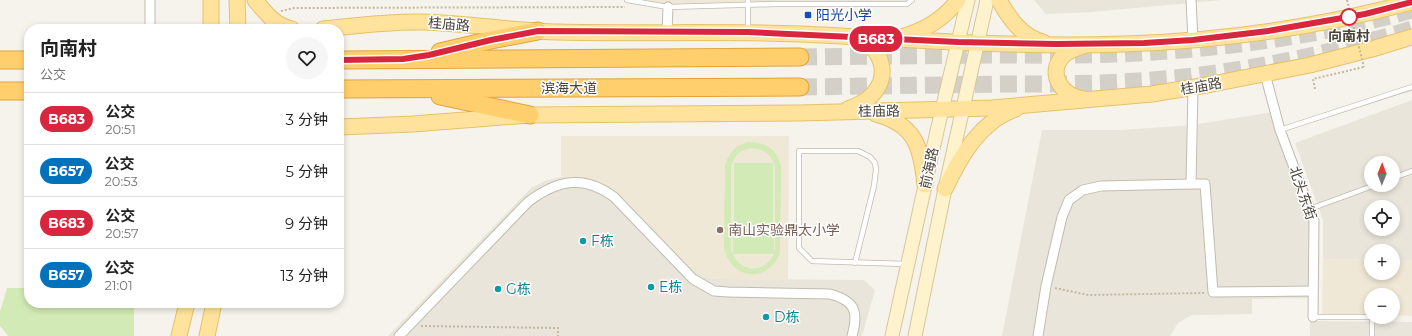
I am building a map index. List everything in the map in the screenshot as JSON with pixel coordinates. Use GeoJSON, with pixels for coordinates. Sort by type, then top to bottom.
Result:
{"type":"FeatureCollection","features":[{"type":"Feature","properties":{"kind":"highway"},"geometry":{"type":"LineString","coordinates":[[403,59],[429,55],[491,40],[538,31]]}},
{"type":"Feature","properties":{"kind":"highway"},"geometry":{"type":"LineString","coordinates":[[344,60],[800,57]]}},
{"type":"Feature","properties":{"kind":"highway"},"geometry":{"type":"LineString","coordinates":[[0,60],[24,60]]}},
{"type":"Feature","properties":{"kind":"highway","name":"滨海大道"},"geometry":{"type":"LineString","coordinates":[[344,89],[800,87]]}},
{"type":"Feature","properties":{"kind":"highway"},"geometry":{"type":"LineString","coordinates":[[402,89],[530,115]]}},
{"type":"Feature","properties":{"kind":"highway"},"geometry":{"type":"LineString","coordinates":[[0,91],[24,91]]}},
{"type":"Feature","properties":{"kind":"main road"},"geometry":{"type":"LineString","coordinates":[[211,0],[211,24]]}},
{"type":"Feature","properties":{"kind":"main road"},"geometry":{"type":"LineString","coordinates":[[237,0],[238,24]]}},
{"type":"Feature","properties":{"kind":"main road"},"geometry":{"type":"LineString","coordinates":[[255,0],[267,15],[280,24]]}},
{"type":"Feature","properties":{"kind":"main road"},"geometry":{"type":"LineString","coordinates":[[881,39],[900,37],[914,33],[928,26],[942,16],[958,0]]}},
{"type":"Feature","properties":{"kind":"main road","name":"前海路"},"geometry":{"type":"LineString","coordinates":[[892,336],[968,0]]}},
{"type":"Feature","properties":{"kind":"main road","name":"前海路"},"geometry":{"type":"LineString","coordinates":[[915,336],[962,109],[987,0]]}},
{"type":"Feature","properties":{"kind":"main road"},"geometry":{"type":"LineString","coordinates":[[999,0],[1015,25],[1025,33],[1040,41],[1056,44]]}},
{"type":"Feature","properties":{"kind":"main road","name":"桂庙路"},"geometry":{"type":"LineString","coordinates":[[344,28],[396,22],[422,22],[538,31],[748,32],[977,43],[1144,43],[1193,40],[1248,34],[1365,14],[1412,2]]}},
{"type":"Feature","properties":{"kind":"main road"},"geometry":{"type":"LineString","coordinates":[[844,111],[861,104],[872,96],[882,80],[881,62],[878,54],[872,47],[862,41],[848,37]]}},
{"type":"Feature","properties":{"kind":"main road","name":"桂庙路"},"geometry":{"type":"LineString","coordinates":[[346,127],[530,115],[799,114],[844,111],[942,110],[1026,106],[1152,94],[1193,88],[1329,61],[1412,37]]}},
{"type":"Feature","properties":{"kind":"main road"},"geometry":{"type":"LineString","coordinates":[[1090,44],[1076,49],[1064,56],[1058,64],[1057,73],[1058,81],[1062,89],[1078,98],[1090,99]]}},
{"type":"Feature","properties":{"kind":"main road"},"geometry":{"type":"LineString","coordinates":[[945,189],[966,150],[983,130],[1001,116],[1026,106]]}},
{"type":"Feature","properties":{"kind":"main road"},"geometry":{"type":"LineString","coordinates":[[859,111],[886,117],[896,121],[906,128],[918,148],[925,185]]}},
{"type":"Feature","properties":{"kind":"main road"},"geometry":{"type":"LineString","coordinates":[[179,336],[186,308]]}},
{"type":"Feature","properties":{"kind":"main road"},"geometry":{"type":"LineString","coordinates":[[207,336],[213,308]]}},
{"type":"Feature","properties":{"kind":"street"},"geometry":{"type":"LineString","coordinates":[[150,0],[150,24]]}},
{"type":"Feature","properties":{"kind":"street"},"geometry":{"type":"LineString","coordinates":[[1191,0],[1193,40]]}},
{"type":"Feature","properties":{"kind":"street"},"geometry":{"type":"LineString","coordinates":[[667,32],[668,7]]}},
{"type":"Feature","properties":{"kind":"street","name":"北头东街"},"geometry":{"type":"LineString","coordinates":[[1265,74],[1280,130],[1314,221],[1313,317]]}},
{"type":"Feature","properties":{"kind":"street"},"geometry":{"type":"LineString","coordinates":[[1191,184],[1193,88]]}},
{"type":"Feature","properties":{"kind":"street"},"geometry":{"type":"LineString","coordinates":[[399,336],[528,202],[550,188],[563,183],[577,182],[590,184],[604,189],[614,197],[692,279],[714,291],[830,294],[842,297],[850,302],[855,314],[855,325],[852,336]]}},
{"type":"Feature","properties":{"kind":"street"},"geometry":{"type":"LineString","coordinates":[[1038,336],[1046,286],[1062,217],[1069,200],[1083,190],[1101,186],[1205,184],[1213,292],[1314,291]]}},
{"type":"Feature","properties":{"kind":"lane"},"geometry":{"type":"LineString","coordinates":[[627,0],[668,7],[748,2],[907,4],[912,0]]}},
{"type":"Feature","properties":{"kind":"lane"},"geometry":{"type":"LineString","coordinates":[[748,2],[748,32]]}},
{"type":"Feature","properties":{"kind":"lane"},"geometry":{"type":"LineString","coordinates":[[1280,130],[1412,87]]}},
{"type":"Feature","properties":{"kind":"lane"},"geometry":{"type":"LineString","coordinates":[[855,263],[874,186],[876,169],[875,163],[870,157],[858,151],[799,151],[799,248],[812,261],[855,263],[908,264]]}},
{"type":"Feature","properties":{"kind":"lane"},"geometry":{"type":"LineString","coordinates":[[1400,175],[1412,171]]}},
{"type":"Feature","properties":{"kind":"lane"},"geometry":{"type":"LineString","coordinates":[[1310,209],[1364,189]]}},
{"type":"Feature","properties":{"kind":"lane"},"geometry":{"type":"LineString","coordinates":[[1313,317],[1372,317],[1372,336]]}},
{"type":"Feature","properties":{"kind":"path"},"geometry":{"type":"LineString","coordinates":[[1315,89],[1313,79],[1364,67],[1347,0]]}},
{"type":"Feature","properties":{"kind":"path"},"geometry":{"type":"LineString","coordinates":[[267,15],[294,8],[628,7]]}},
{"type":"Feature","properties":{"kind":"path"},"geometry":{"type":"LineString","coordinates":[[1046,286],[1088,295],[1213,292]]}},
{"type":"Feature","properties":{"kind":"path"},"geometry":{"type":"LineString","coordinates":[[408,326],[558,328],[558,336]]}},
{"type":"Feature","properties":{"kind":"shaded area"},"geometry":{"type":"Polygon","coordinates":[[[627,0],[912,0],[910,2],[748,5],[627,0]]]}},
{"type":"Feature","properties":{"kind":"shaded area"},"geometry":{"type":"Polygon","coordinates":[[[627,0],[748,0],[748,5],[668,7],[627,0]]]}},
{"type":"Feature","properties":{"kind":"shaded area"},"geometry":{"type":"Polygon","coordinates":[[[1034,0],[1222,0],[1092,12],[1046,14],[1034,0]]]}},
{"type":"Feature","properties":{"kind":"shaded area"},"geometry":{"type":"Polygon","coordinates":[[[1412,100],[1412,260],[1400,260],[1400,244],[1364,244],[1364,260],[1323,259],[1323,220],[1295,143],[1412,100]]]}},
{"type":"Feature","properties":{"kind":"shaded area"},"geometry":{"type":"Polygon","coordinates":[[[1273,112],[1311,224],[1311,298],[1252,299],[1252,314],[1193,315],[1178,323],[1170,336],[1002,336],[1042,130],[1121,130],[1192,125],[1273,112]]]}},
{"type":"Feature","properties":{"kind":"shaded area","name":"南山实验鼎太小学"},"geometry":{"type":"Polygon","coordinates":[[[561,136],[789,136],[788,280],[716,279],[702,276],[688,266],[616,194],[605,185],[591,179],[561,177],[561,136]]]}},
{"type":"Feature","properties":{"kind":"shaded area"},"geometry":{"type":"Polygon","coordinates":[[[561,177],[591,179],[605,185],[702,276],[716,279],[864,280],[875,290],[862,336],[388,336],[531,188],[547,180],[561,177]]]}},
{"type":"Feature","properties":{"kind":"shaded area"},"geometry":{"type":"Polygon","coordinates":[[[1323,259],[1364,260],[1364,280],[1400,280],[1400,260],[1412,260],[1412,316],[1400,315],[1400,288],[1364,288],[1364,315],[1322,314],[1323,259]]]}},
{"type":"Feature","properties":{"kind":"shaded area"},"geometry":{"type":"Polygon","coordinates":[[[1310,321],[1364,322],[1364,324],[1400,324],[1400,322],[1412,322],[1412,336],[1310,336],[1310,321]]]}},
{"type":"Feature","properties":{"kind":"green space"},"geometry":{"type":"Polygon","coordinates":[[[747,142],[759,143],[769,147],[777,155],[781,166],[780,253],[774,263],[767,270],[750,274],[742,272],[734,267],[728,259],[724,248],[725,165],[733,150],[747,142]],[[750,148],[740,152],[734,159],[731,166],[731,249],[733,254],[733,231],[774,231],[774,253],[775,166],[769,155],[759,149],[750,148]],[[733,254],[739,263],[744,266],[757,268],[763,266],[774,254],[733,254]]]}},
{"type":"Feature","properties":{"kind":"green space"},"geometry":{"type":"Polygon","coordinates":[[[734,163],[773,163],[773,226],[734,226],[734,163]]]}},
{"type":"Feature","properties":{"kind":"green space"},"geometry":{"type":"Polygon","coordinates":[[[7,288],[24,288],[24,308],[134,308],[134,336],[8,336],[0,326],[0,312],[7,288]]]}},
{"type":"Feature","properties":{"kind":"tunnel"},"geometry":{"type":"LineString","coordinates":[[800,57],[1082,55],[1172,51],[1276,39],[1345,27],[1412,10]]}},
{"type":"Feature","properties":{"kind":"tunnel"},"geometry":{"type":"LineString","coordinates":[[800,87],[1087,83],[1173,78],[1242,69],[1311,56],[1412,29]]}},
{"type":"Feature","properties":{"kind":"bus line","name":"B683"},"geometry":{"type":"LineString","coordinates":[[344,60],[403,59],[429,55],[491,40],[538,31],[748,32],[926,42],[1056,44],[1170,42],[1268,31],[1365,14],[1412,2]]}},
{"type":"Feature","properties":{"kind":"place","name":"阳光小学"},"geometry":{"type":"Point","coordinates":[808,15]}},
{"type":"Feature","properties":{"kind":"place","name":"向南村"},"geometry":{"type":"Point","coordinates":[1349,17]}},
{"type":"Feature","properties":{"kind":"place","name":"南山实验鼎太小学"},"geometry":{"type":"Point","coordinates":[720,230]}},
{"type":"Feature","properties":{"kind":"place","name":"F栋"},"geometry":{"type":"Point","coordinates":[583,241]}},
{"type":"Feature","properties":{"kind":"place","name":"E栋"},"geometry":{"type":"Point","coordinates":[651,287]}},
{"type":"Feature","properties":{"kind":"place","name":"G栋"},"geometry":{"type":"Point","coordinates":[498,289]}},
{"type":"Feature","properties":{"kind":"place","name":"D栋"},"geometry":{"type":"Point","coordinates":[766,317]}}]}
